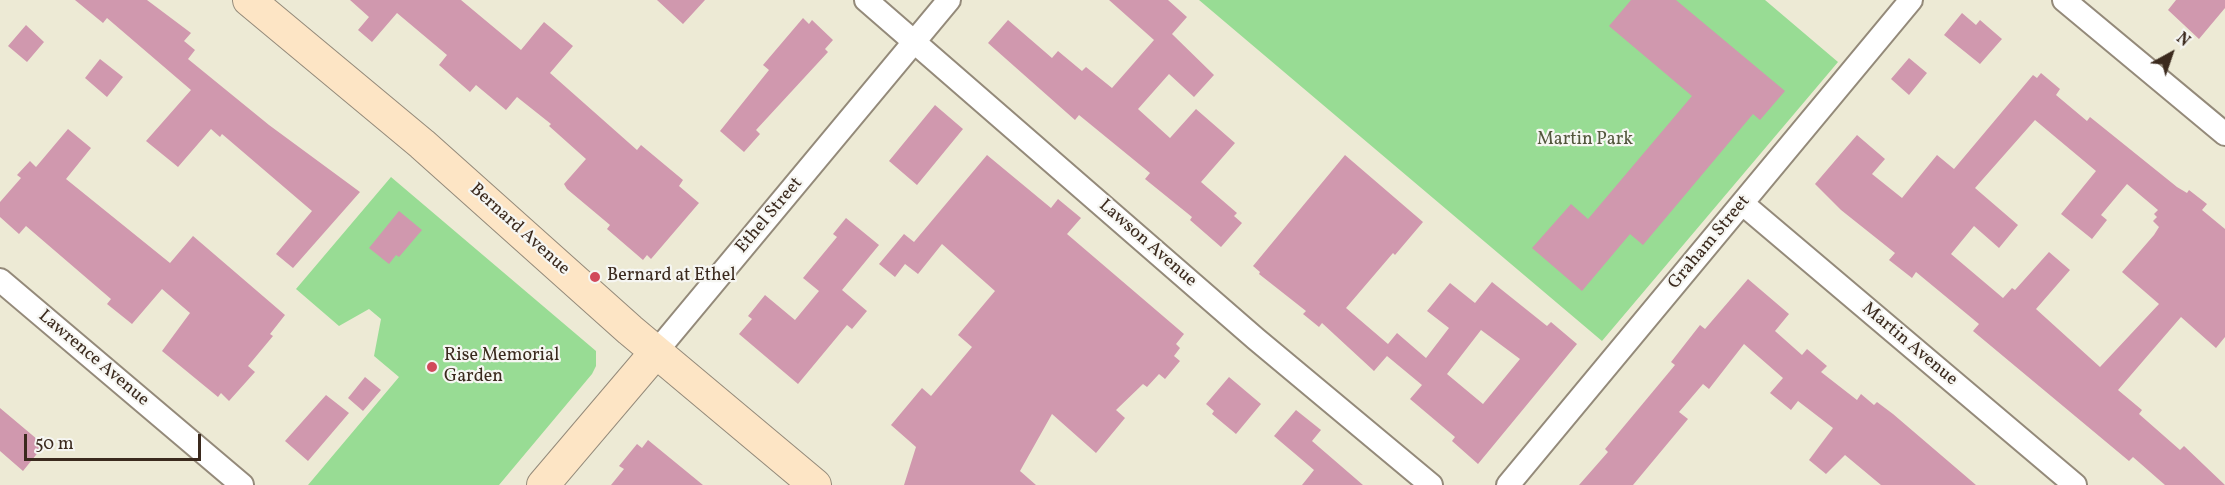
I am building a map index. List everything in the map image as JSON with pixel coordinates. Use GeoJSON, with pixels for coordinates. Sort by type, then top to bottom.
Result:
{"type":"FeatureCollection","features":[{"type":"Feature","properties":{"kind":"street","name":"Bernard Avenue"},"geometry":{"type":"LineString","coordinates":[[249,0],[422,144],[656,352],[815,485]]}},
{"type":"Feature","properties":{"kind":"street","name":"Lawson Avenue"},"geometry":{"type":"LineString","coordinates":[[866,0],[1256,339],[1431,485]]}},
{"type":"Feature","properties":{"kind":"street","name":"Ethel Street"},"geometry":{"type":"LineString","coordinates":[[543,485],[949,0]]}},
{"type":"Feature","properties":{"kind":"street","name":"Graham Street"},"geometry":{"type":"LineString","coordinates":[[1508,485],[1911,0]]}},
{"type":"Feature","properties":{"kind":"street"},"geometry":{"type":"LineString","coordinates":[[2064,0],[2225,134]]}},
{"type":"Feature","properties":{"kind":"street","name":"Martin Avenue"},"geometry":{"type":"LineString","coordinates":[[1743,204],[2075,485]]}},
{"type":"Feature","properties":{"kind":"street","name":"Lawrence Avenue"},"geometry":{"type":"LineString","coordinates":[[0,280],[242,485]]}},
{"type":"Feature","properties":{"kind":"green space","name":"Martin Park"},"geometry":{"type":"Polygon","coordinates":[[[1199,0],[1765,0],[1838,62],[1602,341],[1199,0]]]}},
{"type":"Feature","properties":{"kind":"green space"},"geometry":{"type":"Polygon","coordinates":[[[391,177],[596,351],[596,366],[592,374],[499,485],[308,485],[399,377],[374,356],[381,319],[369,309],[339,326],[296,289],[391,177]]]}},
{"type":"Feature","properties":{"kind":"building"},"geometry":{"type":"Polygon","coordinates":[[[75,0],[147,0],[191,33],[184,41],[195,50],[188,59],[269,125],[360,192],[293,268],[276,254],[312,211],[222,134],[220,137],[211,129],[178,167],[146,141],[191,90],[107,18],[103,23],[75,0]]]}},
{"type":"Feature","properties":{"kind":"building"},"geometry":{"type":"Polygon","coordinates":[[[350,0],[461,0],[521,50],[544,22],[573,46],[550,73],[637,150],[641,145],[683,180],[679,186],[699,203],[651,259],[647,255],[643,260],[607,229],[610,225],[567,189],[564,184],[586,159],[549,126],[551,124],[517,97],[506,110],[476,85],[470,92],[439,65],[447,55],[397,13],[372,42],[358,30],[369,17],[350,0]]]}},
{"type":"Feature","properties":{"kind":"building"},"geometry":{"type":"Polygon","coordinates":[[[657,0],[705,0],[683,24],[657,0]]]}},
{"type":"Feature","properties":{"kind":"building"},"geometry":{"type":"Polygon","coordinates":[[[1109,0],[1168,0],[1187,17],[1172,34],[1214,75],[1194,97],[1169,74],[1138,109],[1170,138],[1196,109],[1235,143],[1201,182],[1237,213],[1234,216],[1242,223],[1221,247],[1190,220],[1192,217],[1145,179],[1150,173],[1079,115],[1075,120],[988,43],[1008,20],[1052,58],[1058,51],[1082,71],[1086,67],[1112,88],[1154,40],[1109,0]]]}},
{"type":"Feature","properties":{"kind":"building"},"geometry":{"type":"Polygon","coordinates":[[[1631,0],[1676,0],[1785,91],[1760,120],[1753,114],[1643,245],[1630,234],[1582,291],[1532,248],[1571,204],[1588,219],[1692,96],[1609,26],[1631,0]]]}},
{"type":"Feature","properties":{"kind":"building"},"geometry":{"type":"Polygon","coordinates":[[[2176,0],[2225,0],[2225,8],[2199,39],[2168,10],[2176,0]]]}},
{"type":"Feature","properties":{"kind":"building"},"geometry":{"type":"Polygon","coordinates":[[[1962,13],[1976,25],[1980,20],[2002,39],[1980,64],[1944,35],[1962,13]]]}},
{"type":"Feature","properties":{"kind":"building"},"geometry":{"type":"Polygon","coordinates":[[[803,18],[809,24],[812,20],[833,40],[825,49],[828,52],[756,130],[760,134],[744,152],[720,131],[769,70],[763,65],[803,18]]]}},
{"type":"Feature","properties":{"kind":"building"},"geometry":{"type":"Polygon","coordinates":[[[26,25],[44,42],[27,62],[8,46],[26,25]]]}},
{"type":"Feature","properties":{"kind":"building"},"geometry":{"type":"Polygon","coordinates":[[[1909,58],[1927,73],[1909,95],[1891,79],[1909,58]]]}},
{"type":"Feature","properties":{"kind":"building"},"geometry":{"type":"Polygon","coordinates":[[[100,59],[123,77],[107,97],[85,78],[100,59]]]}},
{"type":"Feature","properties":{"kind":"building"},"geometry":{"type":"Polygon","coordinates":[[[2041,73],[2060,89],[2056,95],[2087,121],[2090,117],[2177,187],[2187,193],[2189,190],[2207,204],[2202,210],[2225,229],[2225,337],[2216,348],[2181,317],[2118,390],[2142,410],[2139,414],[2180,450],[2184,446],[2225,485],[2165,485],[2133,457],[2129,461],[1973,331],[1979,324],[1916,272],[1912,278],[1889,260],[1895,253],[1841,210],[1815,184],[1857,135],[1885,159],[1872,174],[1902,198],[1937,155],[1954,169],[2033,75],[2037,78],[2041,73]],[[2035,120],[1975,188],[2018,225],[1999,248],[1974,226],[1951,254],[2003,298],[2012,288],[2015,290],[2049,252],[2070,270],[2036,309],[2100,367],[2159,304],[2122,272],[2159,227],[2153,221],[2157,217],[2154,214],[2158,210],[2127,184],[2101,215],[2107,220],[2092,239],[2061,214],[2096,171],[2035,120]]]}},
{"type":"Feature","properties":{"kind":"building"},"geometry":{"type":"Polygon","coordinates":[[[935,105],[963,129],[917,185],[889,161],[935,105]]]}},
{"type":"Feature","properties":{"kind":"building"},"geometry":{"type":"Polygon","coordinates":[[[68,129],[91,148],[66,179],[170,263],[193,236],[285,315],[270,334],[273,336],[248,366],[255,372],[229,401],[221,393],[218,397],[162,351],[190,313],[162,289],[132,324],[107,304],[111,299],[26,226],[19,234],[0,217],[0,202],[21,178],[17,175],[30,161],[36,167],[68,129]]]}},
{"type":"Feature","properties":{"kind":"building"},"geometry":{"type":"Polygon","coordinates":[[[987,155],[1051,208],[1058,199],[1081,218],[1067,234],[1184,334],[1176,344],[1180,348],[1174,356],[1180,361],[1165,379],[1159,374],[1147,387],[1143,384],[1116,410],[1125,418],[1096,453],[1052,414],[1020,471],[1036,485],[904,485],[916,447],[891,425],[922,388],[931,396],[972,347],[958,335],[995,291],[942,244],[918,274],[905,264],[895,277],[879,264],[904,234],[914,242],[987,155]]]}},
{"type":"Feature","properties":{"kind":"building"},"geometry":{"type":"Polygon","coordinates":[[[1345,155],[1423,222],[1346,308],[1388,344],[1397,333],[1426,358],[1449,328],[1427,311],[1450,283],[1475,303],[1492,282],[1547,326],[1551,322],[1577,344],[1478,464],[1452,441],[1455,437],[1410,399],[1422,385],[1387,356],[1374,371],[1322,323],[1319,327],[1303,314],[1306,311],[1259,274],[1260,272],[1253,266],[1345,155]],[[1481,330],[1447,374],[1483,404],[1520,359],[1481,330]]]}},
{"type":"Feature","properties":{"kind":"building"},"geometry":{"type":"Polygon","coordinates":[[[399,211],[422,230],[399,257],[396,255],[389,264],[369,248],[399,211]]]}},
{"type":"Feature","properties":{"kind":"building"},"geometry":{"type":"Polygon","coordinates":[[[846,218],[879,245],[842,290],[867,311],[852,329],[847,325],[798,384],[739,334],[752,319],[748,316],[765,295],[795,320],[819,291],[803,278],[837,237],[833,234],[846,218]]]}},
{"type":"Feature","properties":{"kind":"building"},"geometry":{"type":"Polygon","coordinates":[[[1748,279],[1789,314],[1775,331],[1802,355],[1807,349],[1827,366],[1821,372],[1857,400],[1861,394],[1874,405],[1877,402],[1893,414],[1976,485],[1881,485],[1845,455],[1826,474],[1809,460],[1833,428],[1798,401],[1791,410],[1770,393],[1783,378],[1744,344],[1709,389],[1703,384],[1679,412],[1688,419],[1633,485],[1579,485],[1608,452],[1605,449],[1675,365],[1671,362],[1700,325],[1705,329],[1748,279]]]}},
{"type":"Feature","properties":{"kind":"building"},"geometry":{"type":"Polygon","coordinates":[[[365,377],[381,390],[363,411],[348,398],[365,377]]]}},
{"type":"Feature","properties":{"kind":"building"},"geometry":{"type":"Polygon","coordinates":[[[1229,377],[1261,404],[1236,434],[1212,414],[1214,411],[1206,404],[1229,377]]]}},
{"type":"Feature","properties":{"kind":"building"},"geometry":{"type":"Polygon","coordinates":[[[326,395],[349,413],[308,461],[285,441],[326,395]]]}},
{"type":"Feature","properties":{"kind":"building"},"geometry":{"type":"Polygon","coordinates":[[[0,408],[44,445],[23,471],[0,451],[0,408]]]}},
{"type":"Feature","properties":{"kind":"building"},"geometry":{"type":"Polygon","coordinates":[[[1296,410],[1321,430],[1312,441],[1363,485],[1302,485],[1314,470],[1274,436],[1296,410]]]}},
{"type":"Feature","properties":{"kind":"building"},"geometry":{"type":"Polygon","coordinates":[[[648,440],[703,485],[611,485],[624,469],[619,466],[637,444],[642,448],[648,440]]]}},
{"type":"Feature","properties":{"kind":"place","name":"Bernard at Ethel"},"geometry":{"type":"Point","coordinates":[595,277]}},
{"type":"Feature","properties":{"kind":"place","name":"Rise Memorial Garden"},"geometry":{"type":"Point","coordinates":[432,367]}}]}
